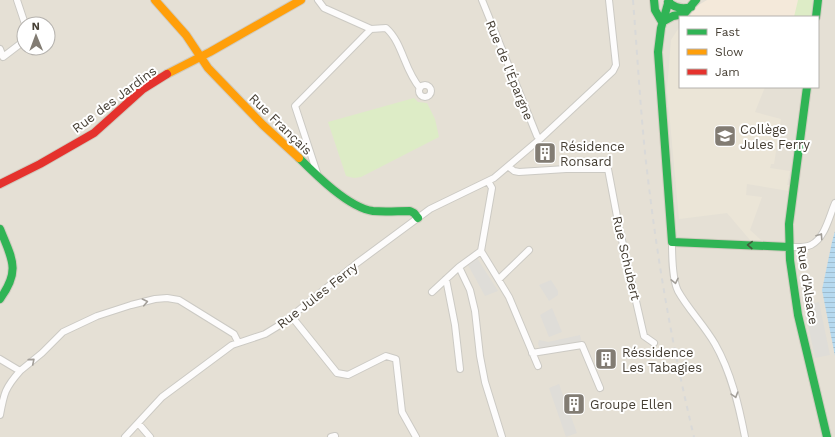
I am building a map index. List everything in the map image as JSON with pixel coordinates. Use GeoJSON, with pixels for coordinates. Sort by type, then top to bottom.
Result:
{"type":"FeatureCollection","features":[{"type":"Feature","properties":{"kind":"street"},"geometry":{"type":"LineString","coordinates":[[17,0],[22,16]]}},
{"type":"Feature","properties":{"kind":"street","name":"Rue Français"},"geometry":{"type":"LineString","coordinates":[[154,0],[186,35],[208,68],[263,125],[335,192],[357,205],[372,211],[410,211],[418,218]]}},
{"type":"Feature","properties":{"kind":"street","name":"Rue des Jardins"},"geometry":{"type":"LineString","coordinates":[[0,184],[40,164],[94,133],[143,89],[172,71],[301,0]]}},
{"type":"Feature","properties":{"kind":"street"},"geometry":{"type":"LineString","coordinates":[[318,0],[324,8],[371,29],[386,28],[392,34],[408,70],[420,88]]}},
{"type":"Feature","properties":{"kind":"street","name":"Rue de l'Épargne"},"geometry":{"type":"LineString","coordinates":[[482,0],[537,136],[540,139]]}},
{"type":"Feature","properties":{"kind":"street","name":"Rue Jules Ferry"},"geometry":{"type":"LineString","coordinates":[[125,437],[162,397],[232,345],[265,334],[283,324],[357,263],[430,209],[488,181],[508,167],[540,139],[613,71],[616,65],[609,0]]}},
{"type":"Feature","properties":{"kind":"street"},"geometry":{"type":"LineString","coordinates":[[654,0],[662,5],[668,1]]}},
{"type":"Feature","properties":{"kind":"street"},"geometry":{"type":"LineString","coordinates":[[654,0],[655,10],[662,22]]}},
{"type":"Feature","properties":{"kind":"street"},"geometry":{"type":"LineString","coordinates":[[662,22],[673,16],[684,14],[696,0]]}},
{"type":"Feature","properties":{"kind":"street"},"geometry":{"type":"LineString","coordinates":[[816,16],[818,0]]}},
{"type":"Feature","properties":{"kind":"street"},"geometry":{"type":"LineString","coordinates":[[668,1],[680,9],[684,10],[691,7]]}},
{"type":"Feature","properties":{"kind":"street"},"geometry":{"type":"LineString","coordinates":[[668,1],[662,22],[658,52],[658,74],[672,242],[673,271],[677,290],[716,344],[734,389],[745,437]]}},
{"type":"Feature","properties":{"kind":"street"},"geometry":{"type":"LineString","coordinates":[[318,177],[295,106],[371,29]]}},
{"type":"Feature","properties":{"kind":"street"},"geometry":{"type":"LineString","coordinates":[[1,59],[16,47]]}},
{"type":"Feature","properties":{"kind":"street"},"geometry":{"type":"LineString","coordinates":[[0,49],[1,59]]}},
{"type":"Feature","properties":{"kind":"street","name":"Rue d'Alsace"},"geometry":{"type":"LineString","coordinates":[[807,88],[789,224],[790,267],[798,310],[827,437]]}},
{"type":"Feature","properties":{"kind":"street"},"geometry":{"type":"LineString","coordinates":[[516,160],[525,172]]}},
{"type":"Feature","properties":{"kind":"street"},"geometry":{"type":"LineString","coordinates":[[508,167],[514,171],[525,172]]}},
{"type":"Feature","properties":{"kind":"street","name":"Rue Schubert"},"geometry":{"type":"LineString","coordinates":[[525,172],[566,169],[608,169],[619,227],[644,336],[654,343]]}},
{"type":"Feature","properties":{"kind":"street"},"geometry":{"type":"LineString","coordinates":[[488,181],[492,188],[481,251],[509,297],[538,366]]}},
{"type":"Feature","properties":{"kind":"street"},"geometry":{"type":"LineString","coordinates":[[672,242],[789,247],[810,246],[818,240],[824,231],[835,203]]}},
{"type":"Feature","properties":{"kind":"street"},"geometry":{"type":"LineString","coordinates":[[0,229],[10,257],[13,273],[9,285],[0,299]]}},
{"type":"Feature","properties":{"kind":"street"},"geometry":{"type":"LineString","coordinates":[[499,279],[529,250]]}},
{"type":"Feature","properties":{"kind":"street"},"geometry":{"type":"LineString","coordinates":[[432,292],[459,267],[481,251]]}},
{"type":"Feature","properties":{"kind":"street"},"geometry":{"type":"LineString","coordinates":[[459,267],[470,290],[475,311],[480,356],[485,382],[502,437]]}},
{"type":"Feature","properties":{"kind":"street"},"geometry":{"type":"LineString","coordinates":[[446,279],[455,325],[460,369]]}},
{"type":"Feature","properties":{"kind":"street"},"geometry":{"type":"LineString","coordinates":[[0,415],[6,389],[9,383],[63,332],[97,316],[131,305],[167,298],[179,300],[234,334],[238,342]]}},
{"type":"Feature","properties":{"kind":"street"},"geometry":{"type":"LineString","coordinates":[[292,317],[337,373],[348,375],[386,356],[396,359],[402,412],[416,437]]}},
{"type":"Feature","properties":{"kind":"street"},"geometry":{"type":"LineString","coordinates":[[532,353],[582,345],[600,388]]}},
{"type":"Feature","properties":{"kind":"street"},"geometry":{"type":"LineString","coordinates":[[0,359],[20,371]]}},
{"type":"Feature","properties":{"kind":"street"},"geometry":{"type":"LineString","coordinates":[[138,423],[150,437]]}},
{"type":"Feature","properties":{"kind":"shaded area"},"geometry":{"type":"Polygon","coordinates":[[[0,0],[835,0],[835,437],[0,437],[0,0]]]}},
{"type":"Feature","properties":{"kind":"shaded area"},"geometry":{"type":"Polygon","coordinates":[[[707,0],[813,0],[811,16],[692,16],[690,15],[697,6],[707,0]]]}},
{"type":"Feature","properties":{"kind":"shaded area","name":"Collège Jules Ferry"},"geometry":{"type":"Polygon","coordinates":[[[679,28],[679,88],[765,88],[755,112],[781,119],[774,164],[771,164],[770,168],[790,171],[787,185],[789,185],[789,191],[747,184],[746,195],[762,197],[750,230],[761,240],[750,240],[727,213],[679,219],[667,89],[671,40],[679,28]]]}},
{"type":"Feature","properties":{"kind":"shaded area"},"geometry":{"type":"Polygon","coordinates":[[[477,258],[498,291],[485,296],[468,265],[477,258]]]}},
{"type":"Feature","properties":{"kind":"shaded area"},"geometry":{"type":"Polygon","coordinates":[[[551,280],[558,291],[558,295],[549,301],[539,285],[551,280]]]}},
{"type":"Feature","properties":{"kind":"shaded area"},"geometry":{"type":"Polygon","coordinates":[[[819,302],[830,355],[815,358],[804,305],[819,302]]]}},
{"type":"Feature","properties":{"kind":"shaded area"},"geometry":{"type":"Polygon","coordinates":[[[552,308],[562,332],[549,337],[540,315],[552,308]]]}},
{"type":"Feature","properties":{"kind":"shaded area"},"geometry":{"type":"Polygon","coordinates":[[[580,335],[583,348],[543,355],[538,344],[539,340],[548,342],[580,335]]]}},
{"type":"Feature","properties":{"kind":"shaded area"},"geometry":{"type":"Polygon","coordinates":[[[559,384],[577,433],[566,437],[549,388],[559,384]]]}},
{"type":"Feature","properties":{"kind":"green space"},"geometry":{"type":"Polygon","coordinates":[[[798,0],[813,0],[811,16],[794,16],[798,0]]]}},
{"type":"Feature","properties":{"kind":"green space"},"geometry":{"type":"Polygon","coordinates":[[[414,98],[418,102],[427,103],[435,119],[439,137],[361,177],[354,178],[346,176],[328,122],[414,98]]]}},
{"type":"Feature","properties":{"kind":"water"},"geometry":{"type":"Polygon","coordinates":[[[835,231],[835,356],[822,290],[835,231]]]}},
{"type":"Feature","properties":{"kind":"railway"},"geometry":{"type":"LineString","coordinates":[[633,0],[646,164],[657,250],[680,375],[694,437]]}},
{"type":"Feature","properties":{"kind":"traffic: fast"},"geometry":{"type":"LineString","coordinates":[[654,0],[655,10],[662,22]]}},
{"type":"Feature","properties":{"kind":"traffic: fast"},"geometry":{"type":"LineString","coordinates":[[669,0],[661,28],[658,52],[672,242],[789,247]]}},
{"type":"Feature","properties":{"kind":"traffic: fast"},"geometry":{"type":"LineString","coordinates":[[662,22],[673,16],[684,14],[696,0]]}},
{"type":"Feature","properties":{"kind":"traffic: fast"},"geometry":{"type":"LineString","coordinates":[[816,16],[818,0]]}},
{"type":"Feature","properties":{"kind":"traffic: fast"},"geometry":{"type":"LineString","coordinates":[[668,2],[679,8],[691,7]]}},
{"type":"Feature","properties":{"kind":"traffic: fast"},"geometry":{"type":"LineString","coordinates":[[807,88],[789,224],[790,260],[798,315],[827,437]]}},
{"type":"Feature","properties":{"kind":"traffic: fast"},"geometry":{"type":"LineString","coordinates":[[299,158],[333,190],[354,204],[364,209],[373,211],[410,211],[418,218]]}},
{"type":"Feature","properties":{"kind":"traffic: fast"},"geometry":{"type":"LineString","coordinates":[[0,229],[11,257],[12,264],[11,280],[0,299]]}},
{"type":"Feature","properties":{"kind":"traffic: slow"},"geometry":{"type":"LineString","coordinates":[[155,0],[186,35],[208,68],[263,125],[299,158]]}},
{"type":"Feature","properties":{"kind":"traffic: slow"},"geometry":{"type":"LineString","coordinates":[[167,74],[210,52],[301,0]]}},
{"type":"Feature","properties":{"kind":"traffic: jam"},"geometry":{"type":"LineString","coordinates":[[0,184],[40,164],[94,133],[143,89],[167,74]]}},
{"type":"Feature","properties":{"kind":"place","name":"Collège Jules Ferry"},"geometry":{"type":"Point","coordinates":[725,136]}},
{"type":"Feature","properties":{"kind":"place","name":"Résidence Ronsard"},"geometry":{"type":"Point","coordinates":[545,153]}},
{"type":"Feature","properties":{"kind":"place","name":"Réssidence Les Tabagies"},"geometry":{"type":"Point","coordinates":[606,359]}},
{"type":"Feature","properties":{"kind":"place","name":"Groupe Ellen"},"geometry":{"type":"Point","coordinates":[574,404]}}]}
